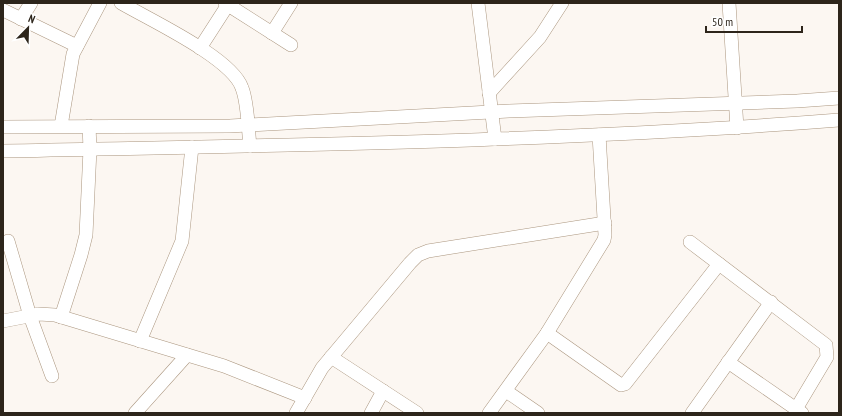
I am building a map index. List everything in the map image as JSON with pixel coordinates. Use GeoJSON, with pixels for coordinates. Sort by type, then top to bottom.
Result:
{"type":"FeatureCollection","features":[{"type":"Feature","properties":{"kind":"street"},"geometry":{"type":"LineString","coordinates":[[21,19],[31,3]]}},
{"type":"Feature","properties":{"kind":"street"},"geometry":{"type":"LineString","coordinates":[[60,126],[73,54],[100,3]]}},
{"type":"Feature","properties":{"kind":"street"},"geometry":{"type":"LineString","coordinates":[[121,3],[222,62],[238,80],[244,96],[250,146]]}},
{"type":"Feature","properties":{"kind":"street"},"geometry":{"type":"LineString","coordinates":[[272,33],[291,3]]}},
{"type":"Feature","properties":{"kind":"street"},"geometry":{"type":"LineString","coordinates":[[489,3],[478,9],[495,140]]}},
{"type":"Feature","properties":{"kind":"street"},"geometry":{"type":"LineString","coordinates":[[489,93],[540,37],[562,3]]}},
{"type":"Feature","properties":{"kind":"street"},"geometry":{"type":"LineString","coordinates":[[729,3],[737,128]]}},
{"type":"Feature","properties":{"kind":"street"},"geometry":{"type":"LineString","coordinates":[[200,48],[228,4],[291,45]]}},
{"type":"Feature","properties":{"kind":"street"},"geometry":{"type":"LineString","coordinates":[[4,9],[21,19],[77,46]]}},
{"type":"Feature","properties":{"kind":"street"},"geometry":{"type":"LineString","coordinates":[[3,127],[247,125],[492,112],[735,104],[839,98]]}},
{"type":"Feature","properties":{"kind":"street"},"geometry":{"type":"LineString","coordinates":[[3,151],[495,140],[737,128],[839,120]]}},
{"type":"Feature","properties":{"kind":"street"},"geometry":{"type":"LineString","coordinates":[[61,317],[86,235],[90,149],[88,126]]}},
{"type":"Feature","properties":{"kind":"street"},"geometry":{"type":"LineString","coordinates":[[489,413],[547,333],[602,245],[605,235],[605,223],[599,135]]}},
{"type":"Feature","properties":{"kind":"street"},"geometry":{"type":"LineString","coordinates":[[140,341],[182,241],[192,147]]}},
{"type":"Feature","properties":{"kind":"street"},"geometry":{"type":"LineString","coordinates":[[296,413],[322,368],[418,255],[428,251],[605,223]]}},
{"type":"Feature","properties":{"kind":"street"},"geometry":{"type":"LineString","coordinates":[[8,241],[30,316],[52,376]]}},
{"type":"Feature","properties":{"kind":"street"},"geometry":{"type":"LineString","coordinates":[[690,242],[821,340],[826,345],[828,351],[827,357],[799,411],[728,362]]}},
{"type":"Feature","properties":{"kind":"street"},"geometry":{"type":"LineString","coordinates":[[547,333],[621,385],[625,384],[719,264]]}},
{"type":"Feature","properties":{"kind":"street"},"geometry":{"type":"LineString","coordinates":[[692,413],[771,302]]}},
{"type":"Feature","properties":{"kind":"street"},"geometry":{"type":"LineString","coordinates":[[3,322],[47,314],[61,317],[224,366],[305,398]]}},
{"type":"Feature","properties":{"kind":"street"},"geometry":{"type":"LineString","coordinates":[[135,413],[187,354]]}},
{"type":"Feature","properties":{"kind":"street"},"geometry":{"type":"LineString","coordinates":[[331,357],[417,413]]}},
{"type":"Feature","properties":{"kind":"street"},"geometry":{"type":"LineString","coordinates":[[371,413],[383,391]]}},
{"type":"Feature","properties":{"kind":"street"},"geometry":{"type":"LineString","coordinates":[[506,391],[538,413]]}}]}
